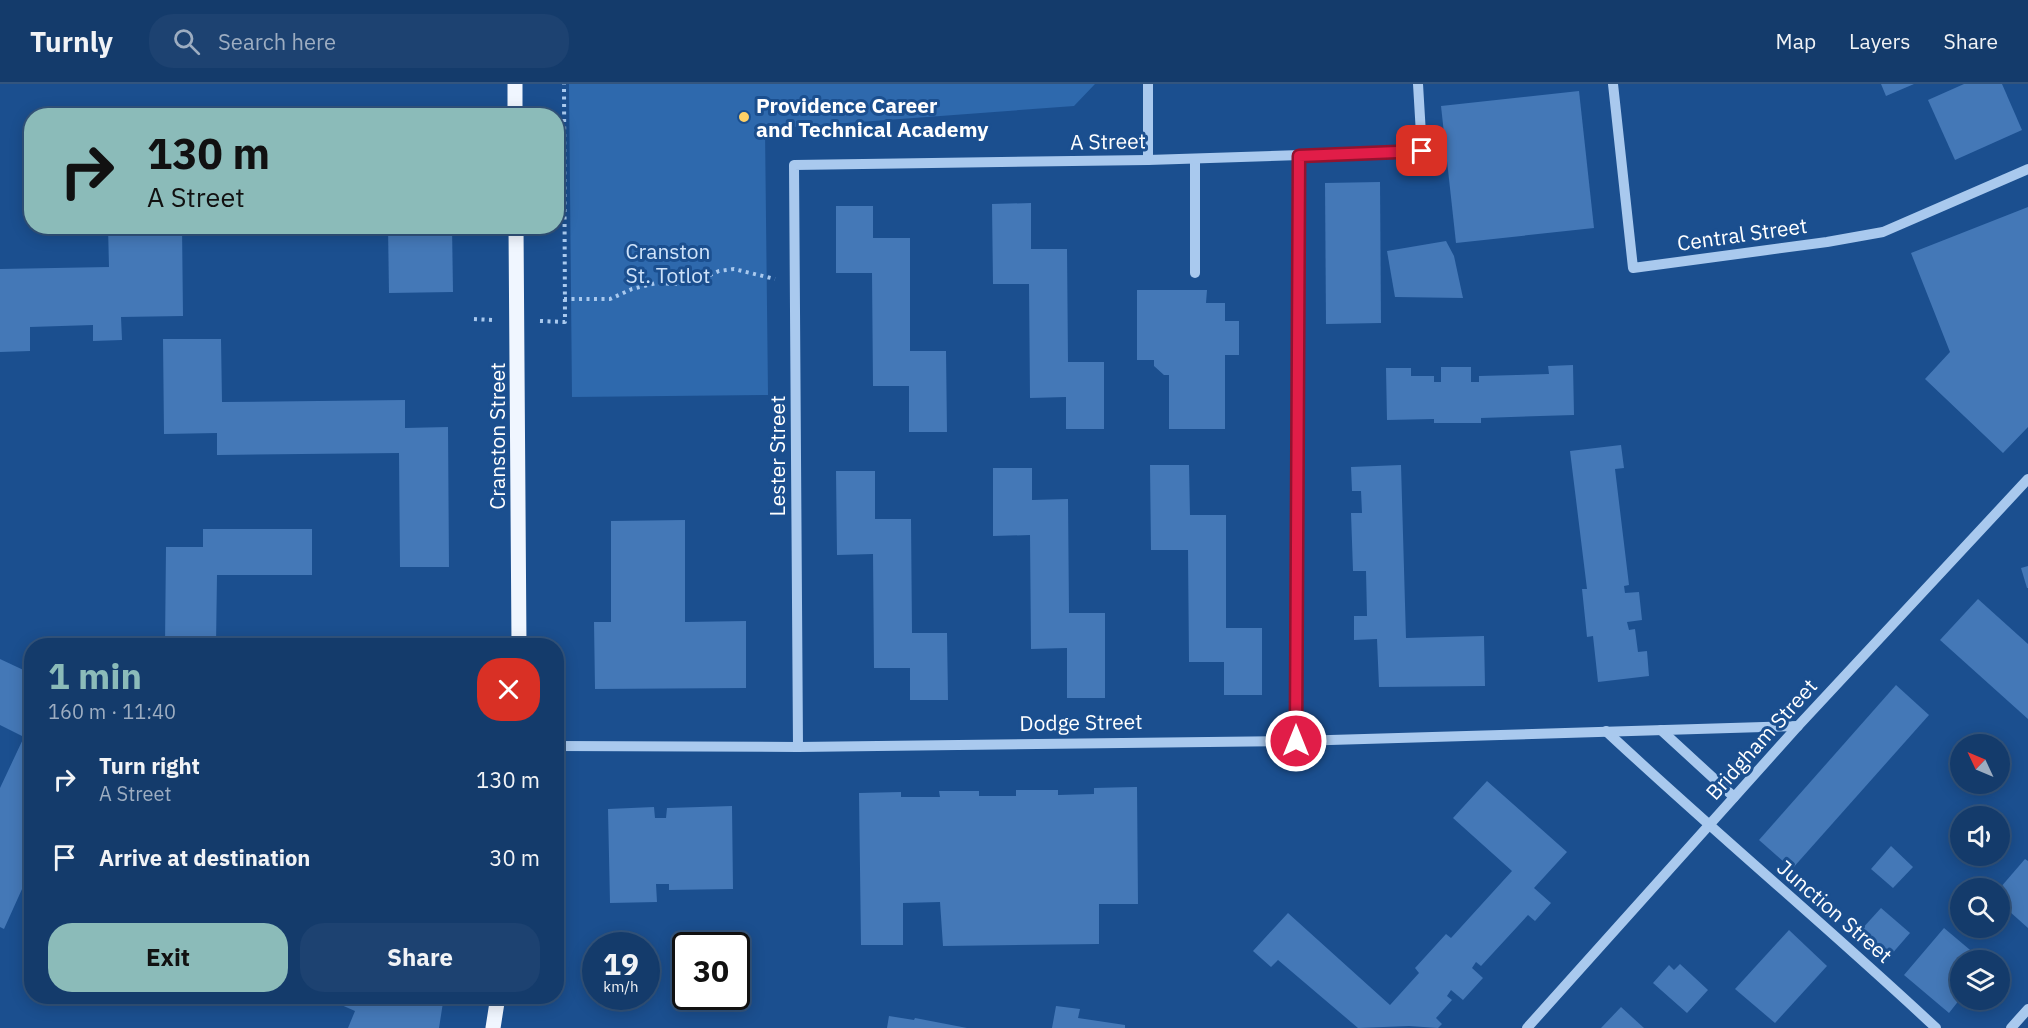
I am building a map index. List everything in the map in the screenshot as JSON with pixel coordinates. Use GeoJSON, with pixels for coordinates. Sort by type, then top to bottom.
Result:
{"type":"FeatureCollection","features":[{"type":"Feature","properties":{"kind":"main road"},"geometry":{"type":"LineString","coordinates":[[514,84],[515,108]]}},
{"type":"Feature","properties":{"kind":"main road","name":"Cranston Street"},"geometry":{"type":"LineString","coordinates":[[516,234],[519,638]]}},
{"type":"Feature","properties":{"kind":"main road"},"geometry":{"type":"LineString","coordinates":[[493,1028],[497,1004]]}},
{"type":"Feature","properties":{"kind":"street"},"geometry":{"type":"LineString","coordinates":[[1148,84],[1148,160]]}},
{"type":"Feature","properties":{"kind":"street","name":"A Street"},"geometry":{"type":"LineString","coordinates":[[794,165],[1195,159],[1422,151],[1418,84]]}},
{"type":"Feature","properties":{"kind":"street","name":"Central Street"},"geometry":{"type":"LineString","coordinates":[[1613,84],[1633,268],[1838,241],[1883,232],[2028,169]]}},
{"type":"Feature","properties":{"kind":"street"},"geometry":{"type":"LineString","coordinates":[[1296,741],[1299,156]]}},
{"type":"Feature","properties":{"kind":"street"},"geometry":{"type":"LineString","coordinates":[[1195,159],[1195,273]]}},
{"type":"Feature","properties":{"kind":"street","name":"Lester Street"},"geometry":{"type":"LineString","coordinates":[[794,165],[798,747]]}},
{"type":"Feature","properties":{"kind":"street","name":"Bridgham Street"},"geometry":{"type":"LineString","coordinates":[[1527,1028],[1798,726],[2028,479]]}},
{"type":"Feature","properties":{"kind":"street","name":"Dodge Street"},"geometry":{"type":"LineString","coordinates":[[564,746],[798,747],[1296,741],[1798,726]]}},
{"type":"Feature","properties":{"kind":"street"},"geometry":{"type":"LineString","coordinates":[[1661,730],[1734,797]]}},
{"type":"Feature","properties":{"kind":"street"},"geometry":{"type":"LineString","coordinates":[[1606,731],[1708,826]]}},
{"type":"Feature","properties":{"kind":"street","name":"Junction Street"},"geometry":{"type":"LineString","coordinates":[[1708,826],[1873,969],[1936,1028]]}},
{"type":"Feature","properties":{"kind":"street"},"geometry":{"type":"LineString","coordinates":[[2011,1028],[2028,1009]]}},
{"type":"Feature","properties":{"kind":"path"},"geometry":{"type":"LineString","coordinates":[[564,84],[565,322]]}},
{"type":"Feature","properties":{"kind":"path"},"geometry":{"type":"LineString","coordinates":[[564,299],[610,298],[648,285],[697,281],[719,271],[734,269],[766,279],[795,279]]}},
{"type":"Feature","properties":{"kind":"green space","name":"Cranston St. Totlot"},"geometry":{"type":"Polygon","coordinates":[[[569,84],[1095,84],[1074,106],[765,129],[768,395],[572,397],[569,84]]]}},
{"type":"Feature","properties":{"kind":"building"},"geometry":{"type":"Polygon","coordinates":[[[1881,84],[1914,84],[1886,96],[1881,84]]]}},
{"type":"Feature","properties":{"kind":"building"},"geometry":{"type":"Polygon","coordinates":[[[1964,84],[2002,84],[2022,130],[1955,160],[1928,100],[1964,84]]]}},
{"type":"Feature","properties":{"kind":"building"},"geometry":{"type":"Polygon","coordinates":[[[1579,91],[1594,228],[1456,243],[1441,106],[1579,91]]]}},
{"type":"Feature","properties":{"kind":"building"},"geometry":{"type":"Polygon","coordinates":[[[1380,182],[1381,323],[1326,324],[1325,183],[1380,182]]]}},
{"type":"Feature","properties":{"kind":"building"},"geometry":{"type":"Polygon","coordinates":[[[1031,203],[1031,249],[1067,249],[1068,362],[1104,362],[1104,429],[1066,429],[1066,397],[1030,398],[1029,284],[993,284],[992,204],[1031,203]]]}},
{"type":"Feature","properties":{"kind":"building"},"geometry":{"type":"Polygon","coordinates":[[[836,206],[873,206],[873,238],[910,238],[910,351],[946,351],[947,432],[909,432],[909,386],[873,386],[872,273],[836,273],[836,206]]]}},
{"type":"Feature","properties":{"kind":"building"},"geometry":{"type":"Polygon","coordinates":[[[2028,207],[2028,427],[2003,453],[1925,379],[1950,352],[1911,253],[2028,207]]]}},
{"type":"Feature","properties":{"kind":"building"},"geometry":{"type":"Polygon","coordinates":[[[108,234],[182,234],[183,316],[121,317],[122,340],[93,341],[93,325],[30,327],[30,351],[0,352],[0,269],[109,267],[108,234]]]}},
{"type":"Feature","properties":{"kind":"building"},"geometry":{"type":"Polygon","coordinates":[[[388,234],[452,234],[453,292],[389,293],[388,234]]]}},
{"type":"Feature","properties":{"kind":"building"},"geometry":{"type":"Polygon","coordinates":[[[1446,241],[1454,256],[1463,298],[1395,297],[1387,251],[1446,241]]]}},
{"type":"Feature","properties":{"kind":"building"},"geometry":{"type":"Polygon","coordinates":[[[1137,290],[1207,290],[1206,303],[1225,303],[1225,321],[1239,321],[1239,355],[1225,355],[1225,429],[1169,429],[1169,375],[1164,375],[1154,366],[1154,360],[1137,360],[1137,290]]]}},
{"type":"Feature","properties":{"kind":"building"},"geometry":{"type":"Polygon","coordinates":[[[163,339],[221,339],[222,402],[405,400],[405,428],[448,427],[449,567],[400,567],[399,453],[217,455],[217,433],[164,434],[163,339]]]}},
{"type":"Feature","properties":{"kind":"building"},"geometry":{"type":"Polygon","coordinates":[[[1573,365],[1574,415],[1481,418],[1481,423],[1434,423],[1434,419],[1387,420],[1386,368],[1411,368],[1411,376],[1434,376],[1434,382],[1441,382],[1441,367],[1471,367],[1471,382],[1479,382],[1479,376],[1549,374],[1548,366],[1573,365]]]}},
{"type":"Feature","properties":{"kind":"building"},"geometry":{"type":"Polygon","coordinates":[[[1621,445],[1624,468],[1615,469],[1629,585],[1624,586],[1625,593],[1639,592],[1642,620],[1627,622],[1629,630],[1635,629],[1638,652],[1647,651],[1649,676],[1598,682],[1593,636],[1587,637],[1582,589],[1587,589],[1570,451],[1621,445]]]}},
{"type":"Feature","properties":{"kind":"building"},"geometry":{"type":"Polygon","coordinates":[[[1150,465],[1189,465],[1190,515],[1226,515],[1226,628],[1262,628],[1262,695],[1224,695],[1224,662],[1189,662],[1188,550],[1151,550],[1150,465]]]}},
{"type":"Feature","properties":{"kind":"building"},"geometry":{"type":"Polygon","coordinates":[[[1401,465],[1406,638],[1484,636],[1485,686],[1379,687],[1377,639],[1354,640],[1354,616],[1367,616],[1366,571],[1353,571],[1351,513],[1362,513],[1361,491],[1352,491],[1351,467],[1401,465]]]}},
{"type":"Feature","properties":{"kind":"building"},"geometry":{"type":"Polygon","coordinates":[[[993,468],[1032,468],[1032,500],[1068,499],[1069,613],[1105,613],[1105,698],[1067,698],[1067,648],[1031,649],[1030,535],[993,536],[993,468]]]}},
{"type":"Feature","properties":{"kind":"building"},"geometry":{"type":"Polygon","coordinates":[[[836,471],[875,471],[875,519],[911,519],[912,633],[947,633],[948,700],[910,700],[910,668],[874,668],[873,554],[837,555],[836,471]]]}},
{"type":"Feature","properties":{"kind":"building"},"geometry":{"type":"Polygon","coordinates":[[[685,520],[685,622],[746,621],[746,688],[595,689],[594,622],[611,622],[611,521],[685,520]]]}},
{"type":"Feature","properties":{"kind":"building"},"geometry":{"type":"Polygon","coordinates":[[[203,529],[312,529],[312,575],[217,575],[216,638],[165,638],[166,547],[203,547],[203,529]]]}},
{"type":"Feature","properties":{"kind":"building"},"geometry":{"type":"Polygon","coordinates":[[[2028,566],[2028,588],[2027,588],[2021,568],[2028,566]]]}},
{"type":"Feature","properties":{"kind":"building"},"geometry":{"type":"Polygon","coordinates":[[[1978,599],[2028,644],[2028,719],[1940,640],[1978,599]]]}},
{"type":"Feature","properties":{"kind":"building"},"geometry":{"type":"Polygon","coordinates":[[[0,659],[24,670],[24,737],[0,725],[0,659]]]}},
{"type":"Feature","properties":{"kind":"building"},"geometry":{"type":"Polygon","coordinates":[[[1896,685],[1929,715],[1792,869],[1759,840],[1896,685]]]}},
{"type":"Feature","properties":{"kind":"building"},"geometry":{"type":"Polygon","coordinates":[[[24,737],[24,885],[4,929],[0,927],[0,788],[24,737]]]}},
{"type":"Feature","properties":{"kind":"building"},"geometry":{"type":"Polygon","coordinates":[[[1487,781],[1567,852],[1534,888],[1551,903],[1535,921],[1528,915],[1481,966],[1476,962],[1472,968],[1483,978],[1463,1000],[1451,990],[1447,996],[1452,1000],[1436,1018],[1442,1024],[1438,1028],[1409,1026],[1358,1028],[1278,960],[1271,967],[1253,951],[1288,913],[1390,1005],[1419,973],[1415,968],[1446,934],[1451,938],[1512,871],[1453,818],[1487,781]]]}},
{"type":"Feature","properties":{"kind":"building"},"geometry":{"type":"Polygon","coordinates":[[[1137,787],[1138,904],[1099,904],[1099,944],[943,946],[940,902],[903,903],[903,945],[861,945],[859,793],[901,792],[901,797],[940,797],[939,791],[979,791],[979,796],[1016,796],[1016,790],[1058,790],[1058,795],[1094,794],[1094,788],[1137,787]]]}},
{"type":"Feature","properties":{"kind":"building"},"geometry":{"type":"Polygon","coordinates":[[[732,806],[733,889],[669,890],[669,884],[656,884],[657,902],[610,903],[608,809],[654,807],[655,818],[666,818],[667,808],[732,806]]]}},
{"type":"Feature","properties":{"kind":"building"},"geometry":{"type":"Polygon","coordinates":[[[1891,846],[1913,867],[1893,888],[1871,869],[1891,846]]]}},
{"type":"Feature","properties":{"kind":"building"},"geometry":{"type":"Polygon","coordinates":[[[2025,859],[2028,861],[2028,928],[2010,912],[2009,878],[2025,859]]]}},
{"type":"Feature","properties":{"kind":"building"},"geometry":{"type":"Polygon","coordinates":[[[1881,908],[1910,933],[1890,956],[1861,930],[1881,908]]]}},
{"type":"Feature","properties":{"kind":"building"},"geometry":{"type":"Polygon","coordinates":[[[1944,928],[1950,933],[1950,938],[1956,938],[1970,950],[1950,950],[1951,1010],[1949,1013],[1904,975],[1944,928]]]}},
{"type":"Feature","properties":{"kind":"building"},"geometry":{"type":"Polygon","coordinates":[[[1789,930],[1827,966],[1775,1023],[1735,989],[1789,930]]]}},
{"type":"Feature","properties":{"kind":"building"},"geometry":{"type":"Polygon","coordinates":[[[1680,964],[1708,990],[1687,1013],[1653,983],[1669,965],[1674,970],[1680,964]]]}},
{"type":"Feature","properties":{"kind":"building"},"geometry":{"type":"Polygon","coordinates":[[[339,1004],[443,1004],[439,1028],[348,1028],[355,1011],[339,1004]]]}},
{"type":"Feature","properties":{"kind":"building"},"geometry":{"type":"Polygon","coordinates":[[[1056,1006],[1080,1009],[1078,1018],[1125,1025],[1125,1028],[1052,1028],[1056,1006]]]}},
{"type":"Feature","properties":{"kind":"building"},"geometry":{"type":"Polygon","coordinates":[[[1621,1007],[1644,1028],[1601,1028],[1621,1007]]]}},
{"type":"Feature","properties":{"kind":"building"},"geometry":{"type":"Polygon","coordinates":[[[889,1016],[914,1020],[915,1018],[967,1028],[887,1028],[889,1016]]]}},
{"type":"Feature","properties":{"kind":"place","name":"Providence Career and Technical Academy"},"geometry":{"type":"Point","coordinates":[744,117]}},
{"type":"Feature","properties":{"kind":"route"},"geometry":{"type":"LineString","coordinates":[[1296,741],[1299,156],[1422,151]]}}]}
